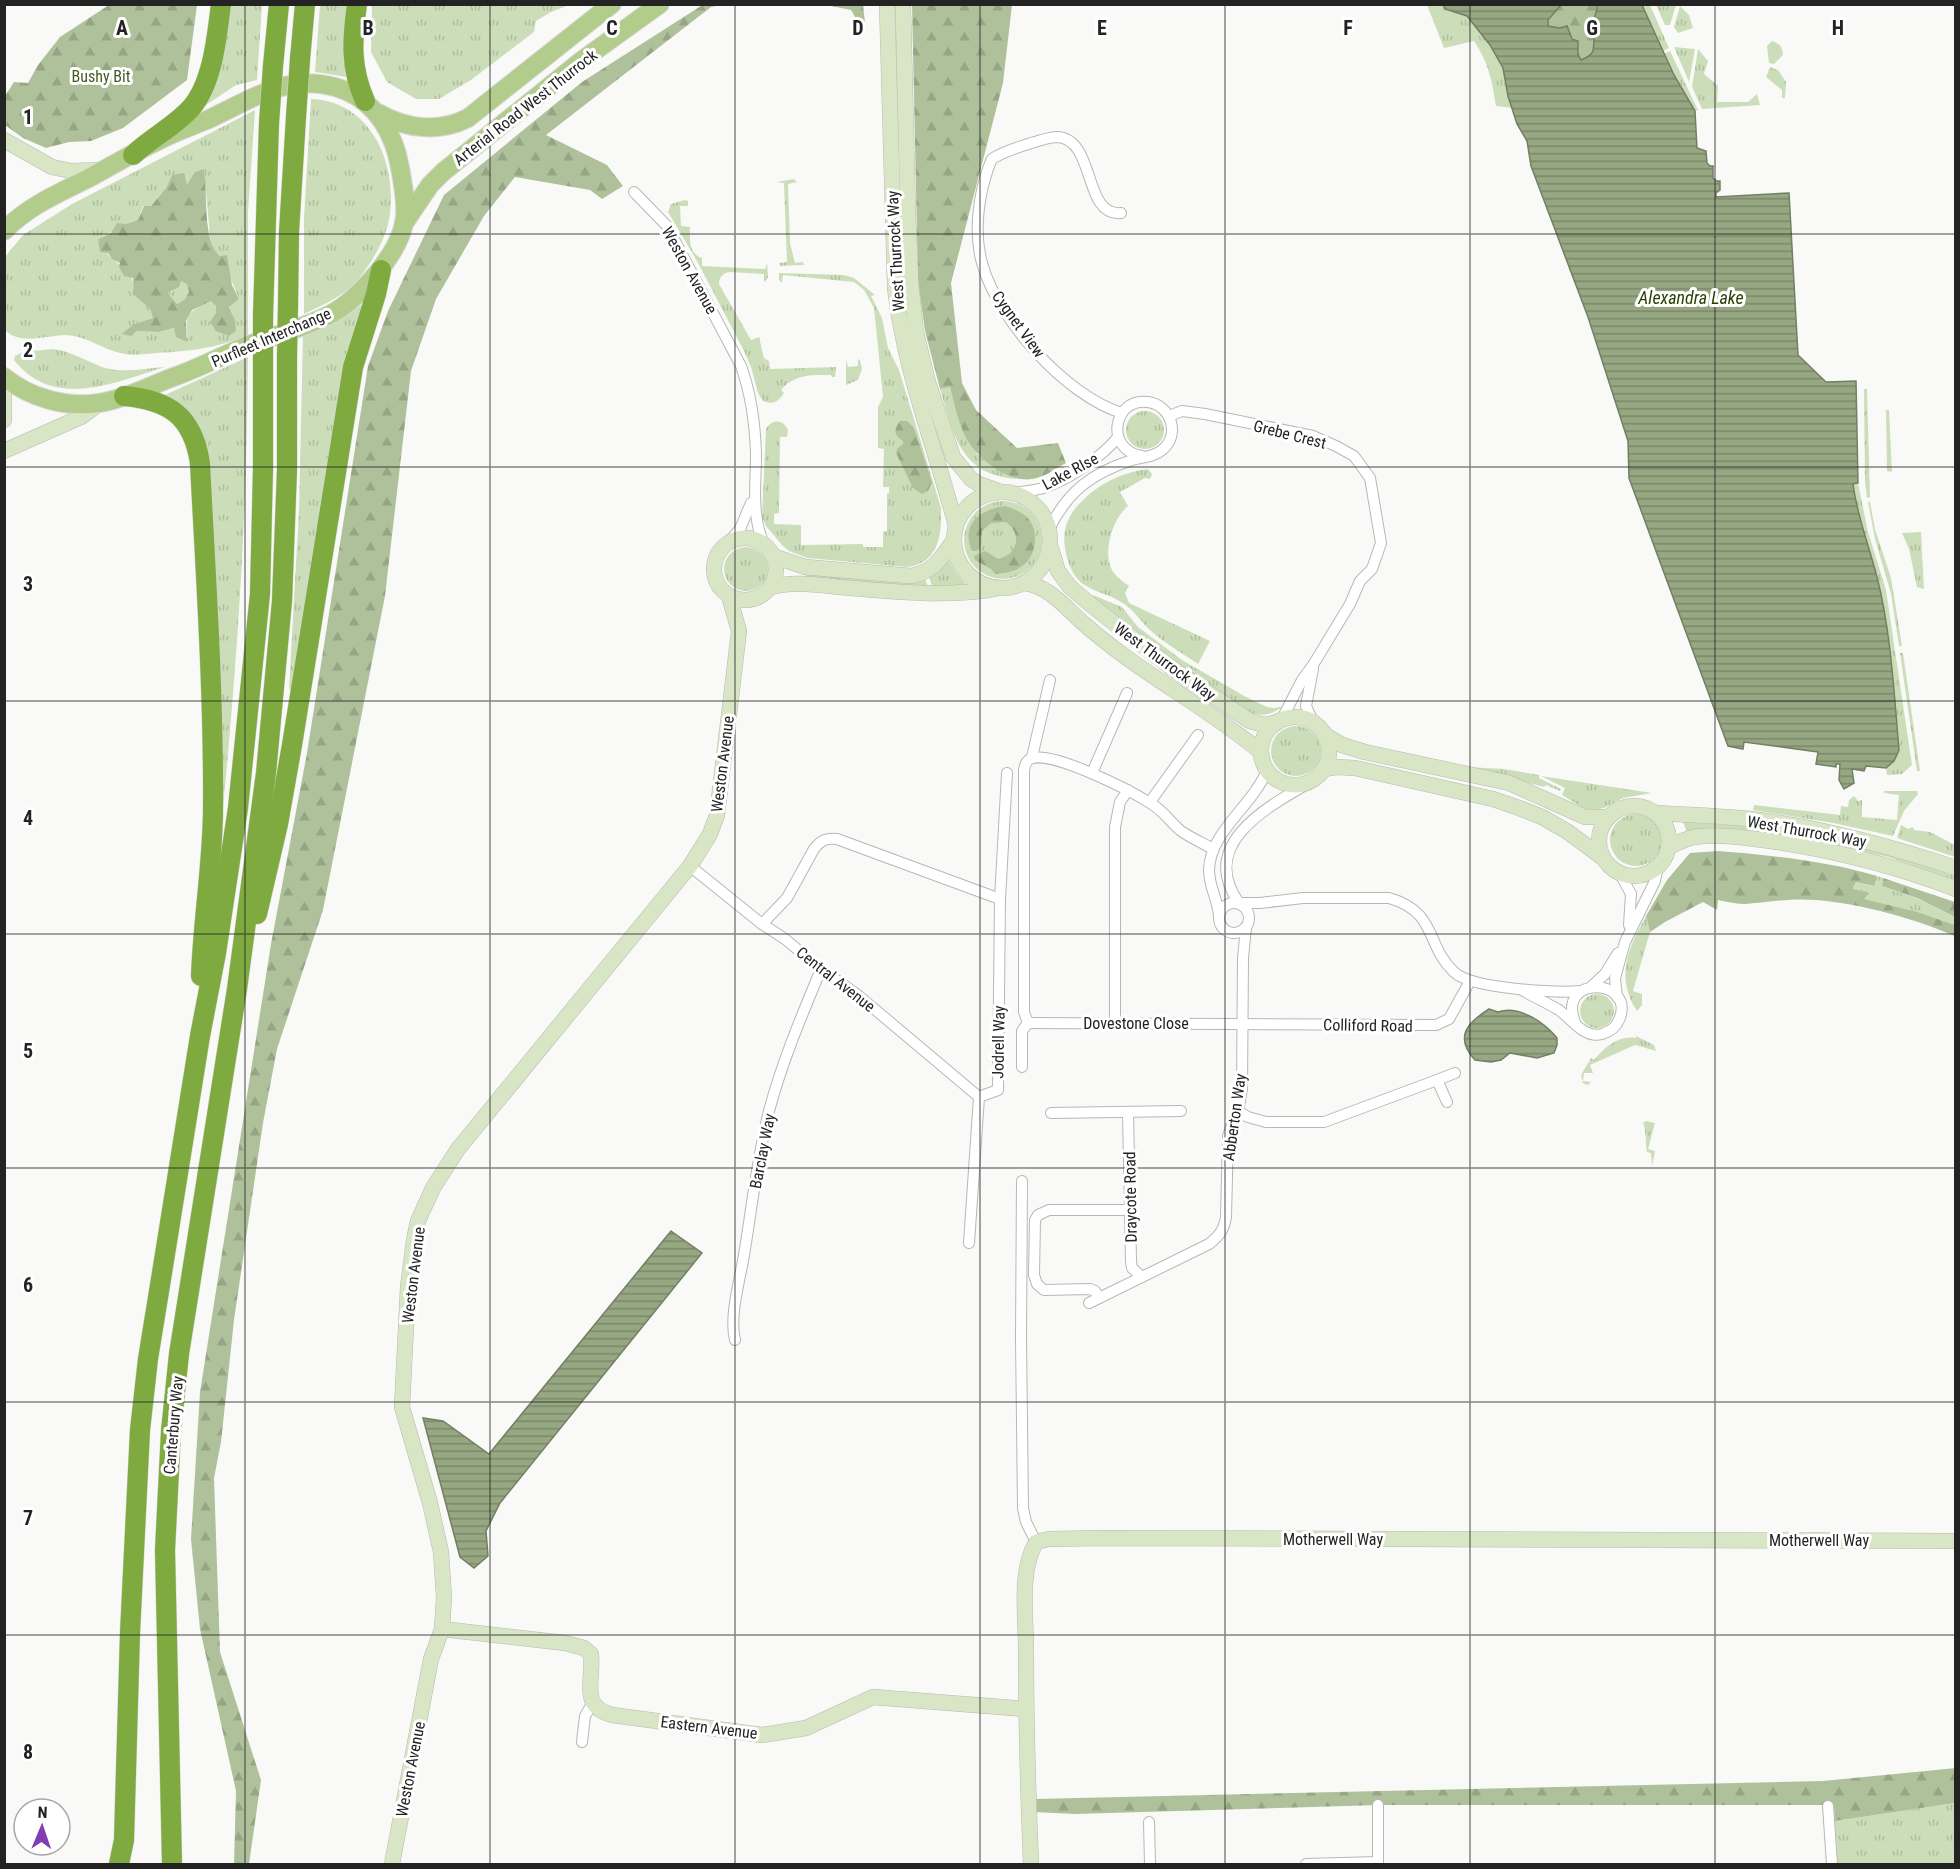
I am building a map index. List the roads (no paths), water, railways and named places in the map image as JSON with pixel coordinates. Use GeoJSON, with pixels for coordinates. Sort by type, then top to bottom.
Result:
{"type":"FeatureCollection","features":[{"type":"Feature","properties":{"kind":"highway"},"geometry":{"type":"LineString","coordinates":[[133,155],[179,120],[193,106],[214,57],[221,4]]}},
{"type":"Feature","properties":{"kind":"highway"},"geometry":{"type":"LineString","coordinates":[[200,1036],[216,952],[238,808],[260,594],[263,316],[269,123],[279,4]]}},
{"type":"Feature","properties":{"kind":"highway"},"geometry":{"type":"LineString","coordinates":[[237,989],[266,773],[277,667],[287,470],[289,232],[305,4]]}},
{"type":"Feature","properties":{"kind":"highway"},"geometry":{"type":"LineString","coordinates":[[357,4],[352,40],[355,76],[371,107]]}},
{"type":"Feature","properties":{"kind":"highway"},"geometry":{"type":"LineString","coordinates":[[237,989],[264,889],[278,824],[353,367],[376,294],[381,270]]}},
{"type":"Feature","properties":{"kind":"highway"},"geometry":{"type":"LineString","coordinates":[[124,396],[156,402],[167,406],[177,414],[190,428],[200,463],[211,660],[213,815],[210,882],[202,955],[200,1036]]}},
{"type":"Feature","properties":{"kind":"highway","name":"Canterbury Way"},"geometry":{"type":"LineString","coordinates":[[172,1864],[165,1550],[171,1431],[190,1281],[237,989]]}},
{"type":"Feature","properties":{"kind":"highway","name":"Canterbury Way"},"geometry":{"type":"LineString","coordinates":[[119,1864],[124,1840],[130,1634],[140,1430],[148,1359],[200,1036]]}},
{"type":"Feature","properties":{"kind":"highway","name":"Canterbury Way"},"geometry":{"type":"LineString","coordinates":[[124,1840],[128,1864]]}},
{"type":"Feature","properties":{"kind":"main road","name":"Arterial Road West Thurrock"},"geometry":{"type":"LineString","coordinates":[[371,107],[418,127],[454,125],[468,118],[612,4]]}},
{"type":"Feature","properties":{"kind":"main road","name":"Arterial Road West Thurrock"},"geometry":{"type":"LineString","coordinates":[[405,222],[430,185],[443,171],[581,61],[660,4]]}},
{"type":"Feature","properties":{"kind":"main road"},"geometry":{"type":"LineString","coordinates":[[4,231],[41,202],[157,141],[249,99],[282,87],[319,84],[345,90],[371,107]]}},
{"type":"Feature","properties":{"kind":"main road","name":"Purfleet Interchange"},"geometry":{"type":"LineString","coordinates":[[4,377],[23,391],[48,400],[77,405],[100,403],[209,364],[246,346],[330,314],[381,270],[405,222],[400,164],[390,133],[371,107]]}},
{"type":"Feature","properties":{"kind":"street","name":"West Thurrock Way"},"geometry":{"type":"LineString","coordinates":[[903,4],[911,285],[918,343],[928,382],[953,457],[978,484],[1008,492]]}},
{"type":"Feature","properties":{"kind":"street","name":"West Thurrock Way"},"geometry":{"type":"LineString","coordinates":[[886,8],[897,313],[911,377],[955,533]]}},
{"type":"Feature","properties":{"kind":"street","name":"Cygnet View"},"geometry":{"type":"LineString","coordinates":[[1120,213],[1113,214],[1101,207],[1079,152],[1064,138],[1056,137],[1017,147],[992,159],[986,173],[977,220],[982,264],[998,298],[1020,331],[1041,357],[1072,385],[1089,398],[1122,413]]}},
{"type":"Feature","properties":{"kind":"street"},"geometry":{"type":"LineString","coordinates":[[4,140],[52,167],[71,171],[104,170]]}},
{"type":"Feature","properties":{"kind":"street","name":"Weston Avenue"},"geometry":{"type":"LineString","coordinates":[[634,192],[667,226],[741,366],[748,385],[754,416],[756,453],[753,497],[758,531],[769,551]]}},
{"type":"Feature","properties":{"kind":"street"},"geometry":{"type":"LineString","coordinates":[[4,391],[4,420]]}},
{"type":"Feature","properties":{"kind":"street"},"geometry":{"type":"LineString","coordinates":[[1142,456],[1125,449],[1118,437],[1117,424],[1122,413],[1134,403],[1143,401],[1159,405],[1169,416]]}},
{"type":"Feature","properties":{"kind":"street"},"geometry":{"type":"LineString","coordinates":[[4,451],[81,417],[100,403]]}},
{"type":"Feature","properties":{"kind":"street","name":"Grebe Crest"},"geometry":{"type":"LineString","coordinates":[[1169,416],[1182,411],[1205,414],[1313,436],[1354,456],[1371,478],[1381,543],[1372,569],[1360,581],[1350,604],[1302,680],[1280,721]]}},
{"type":"Feature","properties":{"kind":"street","name":"Lake RIse"},"geometry":{"type":"LineString","coordinates":[[1050,529],[1059,510],[1082,484],[1107,470],[1142,456],[1156,454],[1166,447],[1173,428],[1169,416]]}},
{"type":"Feature","properties":{"kind":"street","name":"Lake RIse"},"geometry":{"type":"LineString","coordinates":[[1008,492],[1044,488],[1107,450],[1118,437]]}},
{"type":"Feature","properties":{"kind":"street"},"geometry":{"type":"LineString","coordinates":[[769,551],[776,571],[771,587],[765,593],[756,599],[743,600],[729,596],[718,585],[714,568],[717,555],[728,543],[749,538],[769,551],[805,567],[911,576],[925,573],[933,567],[955,533],[963,512],[973,501],[986,494],[1008,492],[1027,498],[1037,506],[1050,529],[1050,545],[1042,568],[1024,583],[1012,587],[933,594],[794,583],[771,587]]}},
{"type":"Feature","properties":{"kind":"street","name":"Weston Avenue"},"geometry":{"type":"LineString","coordinates":[[728,543],[740,529],[753,497]]}},
{"type":"Feature","properties":{"kind":"street"},"geometry":{"type":"LineString","coordinates":[[955,533],[958,560],[967,572],[985,585],[1000,588]]}},
{"type":"Feature","properties":{"kind":"street","name":"West Thurrock Way"},"geometry":{"type":"LineString","coordinates":[[1050,545],[1058,570],[1070,587],[1119,629],[1250,721],[1264,725],[1280,721]]}},
{"type":"Feature","properties":{"kind":"street","name":"West Thurrock Way"},"geometry":{"type":"LineString","coordinates":[[1024,583],[1035,585],[1062,602],[1116,651],[1261,752]]}},
{"type":"Feature","properties":{"kind":"street","name":"Weston Avenue"},"geometry":{"type":"LineString","coordinates":[[729,596],[739,631]]}},
{"type":"Feature","properties":{"kind":"street","name":"Weston Avenue"},"geometry":{"type":"LineString","coordinates":[[392,1864],[431,1659],[442,1629],[444,1598],[441,1551],[430,1503],[402,1407],[408,1287],[418,1221],[433,1188],[458,1149],[690,866],[710,834],[717,815],[739,631],[756,599]]}},
{"type":"Feature","properties":{"kind":"street","name":"Grebe Crest"},"geometry":{"type":"LineString","coordinates":[[1312,722],[1306,706],[1313,665]]}},
{"type":"Feature","properties":{"kind":"street"},"geometry":{"type":"LineString","coordinates":[[1022,1067],[1022,1031],[1028,1023],[1024,1012],[1024,770],[1027,761],[1032,757],[1050,680]]}},
{"type":"Feature","properties":{"kind":"street"},"geometry":{"type":"LineString","coordinates":[[1092,773],[1127,693]]}},
{"type":"Feature","properties":{"kind":"street"},"geometry":{"type":"LineString","coordinates":[[1309,783],[1290,785],[1278,781],[1266,770],[1261,752],[1264,736],[1280,721],[1298,717],[1312,722],[1325,735],[1342,745],[1509,783],[1585,816],[1609,817]]}},
{"type":"Feature","properties":{"kind":"street"},"geometry":{"type":"LineString","coordinates":[[1150,802],[1198,735]]}},
{"type":"Feature","properties":{"kind":"street"},"geometry":{"type":"LineString","coordinates":[[1248,923],[1247,909],[1239,903],[1230,889],[1226,867],[1234,840],[1246,825],[1262,812],[1319,776],[1328,760],[1329,750],[1325,735]]}},
{"type":"Feature","properties":{"kind":"street"},"geometry":{"type":"LineString","coordinates":[[1032,757],[1069,764],[1128,790],[1164,812],[1182,832],[1213,849]]}},
{"type":"Feature","properties":{"kind":"street"},"geometry":{"type":"LineString","coordinates":[[1324,769],[1355,768],[1493,799],[1542,817],[1568,832],[1603,858],[1611,867],[1629,875],[1640,875],[1658,866],[1665,858],[1669,847],[1667,828],[1656,813],[1645,808],[1633,806],[1621,808],[1602,826],[1599,836],[1603,858]]}},
{"type":"Feature","properties":{"kind":"street"},"geometry":{"type":"LineString","coordinates":[[1243,958],[1236,942],[1220,924],[1218,906],[1210,884],[1209,868],[1218,838],[1256,792],[1266,770]]}},
{"type":"Feature","properties":{"kind":"street"},"geometry":{"type":"LineString","coordinates":[[762,924],[787,898],[818,843],[826,838],[837,839],[1000,899],[1007,774]]}},
{"type":"Feature","properties":{"kind":"street"},"geometry":{"type":"LineString","coordinates":[[1115,1023],[1115,827],[1120,802],[1128,790]]}},
{"type":"Feature","properties":{"kind":"street","name":"West Thurrock Way"},"geometry":{"type":"LineString","coordinates":[[1656,813],[1752,819],[1793,826],[1881,844],[1956,868]]}},
{"type":"Feature","properties":{"kind":"street","name":"West Thurrock Way"},"geometry":{"type":"LineString","coordinates":[[1669,847],[1682,841],[1712,836],[1779,842],[1875,862],[1917,874],[1956,889]]}},
{"type":"Feature","properties":{"kind":"street","name":"Central Avenue"},"geometry":{"type":"LineString","coordinates":[[690,866],[762,924],[786,939],[821,969],[859,996],[979,1097]]}},
{"type":"Feature","properties":{"kind":"street"},"geometry":{"type":"LineString","coordinates":[[1219,916],[1224,906],[1234,902],[1389,898],[1400,901],[1418,912],[1427,924],[1449,967],[1456,975],[1470,981],[1519,988],[1561,993],[1581,992],[1605,974],[1655,881],[1658,866]]}},
{"type":"Feature","properties":{"kind":"street"},"geometry":{"type":"LineString","coordinates":[[1619,872],[1631,894],[1629,931]]}},
{"type":"Feature","properties":{"kind":"street","name":"Jodrell Way"},"geometry":{"type":"LineString","coordinates":[[969,1243],[979,1097],[998,1090],[1000,899]]}},
{"type":"Feature","properties":{"kind":"street"},"geometry":{"type":"LineString","coordinates":[[1226,931],[1239,933],[1264,909],[1286,899]]}},
{"type":"Feature","properties":{"kind":"street","name":"Abberton Way"},"geometry":{"type":"LineString","coordinates":[[1130,1210],[1049,1210],[1038,1215],[1035,1220],[1034,1275],[1037,1284],[1044,1290],[1090,1289],[1095,1291],[1094,1300],[1209,1244],[1221,1232],[1226,1217],[1228,1136],[1242,1089],[1243,958],[1248,923]]}},
{"type":"Feature","properties":{"kind":"street"},"geometry":{"type":"LineString","coordinates":[[1581,992],[1573,1004],[1572,1011],[1579,1028],[1590,1034],[1606,1033],[1612,1029],[1619,1019],[1621,1008],[1615,978],[1624,942]]}},
{"type":"Feature","properties":{"kind":"street","name":"Barclay Way"},"geometry":{"type":"LineString","coordinates":[[735,1340],[733,1330],[738,1292],[760,1150],[770,1109],[796,1029],[821,969]]}},
{"type":"Feature","properties":{"kind":"street","name":"Colliford Road"},"geometry":{"type":"LineString","coordinates":[[1243,1023],[1436,1025],[1449,1019],[1470,981]]}},
{"type":"Feature","properties":{"kind":"street"},"geometry":{"type":"LineString","coordinates":[[1592,986],[1609,989],[1617,997]]}},
{"type":"Feature","properties":{"kind":"street"},"geometry":{"type":"LineString","coordinates":[[1519,988],[1575,1022]]}},
{"type":"Feature","properties":{"kind":"street","name":"Dovestone Close"},"geometry":{"type":"LineString","coordinates":[[1028,1023],[1243,1023]]}},
{"type":"Feature","properties":{"kind":"street"},"geometry":{"type":"LineString","coordinates":[[1237,1111],[1266,1122],[1324,1122],[1455,1073]]}},
{"type":"Feature","properties":{"kind":"street"},"geometry":{"type":"LineString","coordinates":[[1437,1080],[1446,1102]]}},
{"type":"Feature","properties":{"kind":"street"},"geometry":{"type":"LineString","coordinates":[[1051,1113],[1180,1111]]}},
{"type":"Feature","properties":{"kind":"street","name":"Draycote Road"},"geometry":{"type":"LineString","coordinates":[[1128,1112],[1132,1268],[1142,1277]]}},
{"type":"Feature","properties":{"kind":"street"},"geometry":{"type":"LineString","coordinates":[[1022,1181],[1023,1508],[1026,1522],[1036,1542],[1026,1565],[1026,1709],[1030,1864]]}},
{"type":"Feature","properties":{"kind":"street","name":"Motherwell Way"},"geometry":{"type":"LineString","coordinates":[[1036,1542],[1049,1539],[1102,1538],[1956,1541]]}},
{"type":"Feature","properties":{"kind":"street"},"geometry":{"type":"LineString","coordinates":[[442,1629],[564,1643],[584,1648],[591,1654],[592,1704],[585,1716],[582,1742]]}},
{"type":"Feature","properties":{"kind":"street","name":"Eastern Avenue"},"geometry":{"type":"LineString","coordinates":[[592,1704],[602,1712],[612,1715],[762,1735],[806,1728],[873,1697],[1026,1709]]}},
{"type":"Feature","properties":{"kind":"street"},"geometry":{"type":"LineString","coordinates":[[1306,1864],[1378,1863],[1378,1805]]}},
{"type":"Feature","properties":{"kind":"street"},"geometry":{"type":"LineString","coordinates":[[1828,1806],[1832,1864]]}},
{"type":"Feature","properties":{"kind":"street"},"geometry":{"type":"LineString","coordinates":[[1149,1822],[1150,1864]]}},
{"type":"Feature","properties":{"kind":"water","name":"Alexandra Lake"},"geometry":{"type":"Polygon","coordinates":[[[1444,5],[1561,5],[1548,20],[1548,26],[1560,28],[1567,26],[1572,39],[1578,41],[1578,55],[1581,60],[1590,56],[1593,51],[1596,5],[1642,5],[1674,75],[1695,111],[1697,148],[1706,151],[1707,163],[1713,166],[1713,178],[1720,181],[1720,190],[1716,193],[1716,197],[1789,193],[1798,355],[1826,382],[1856,381],[1858,483],[1853,484],[1886,619],[1899,750],[1894,761],[1886,768],[1866,766],[1864,771],[1852,769],[1854,783],[1844,789],[1839,780],[1840,764],[1836,764],[1836,767],[1816,764],[1818,752],[1744,742],[1743,749],[1728,746],[1629,478],[1628,441],[1588,317],[1531,166],[1527,141],[1517,124],[1508,96],[1503,68],[1490,45],[1467,16],[1445,9],[1444,5]]]}},
{"type":"Feature","properties":{"kind":"water"},"geometry":{"type":"Polygon","coordinates":[[[1489,1009],[1498,1012],[1514,1011],[1538,1021],[1557,1038],[1554,1053],[1537,1058],[1510,1053],[1501,1060],[1491,1062],[1475,1060],[1465,1044],[1464,1037],[1469,1025],[1489,1009]]]}},
{"type":"Feature","properties":{"kind":"water"},"geometry":{"type":"Polygon","coordinates":[[[671,1231],[702,1253],[500,1503],[486,1531],[488,1556],[474,1568],[460,1557],[423,1418],[443,1421],[489,1454],[671,1231]]]}},
{"type":"Feature","properties":{"kind":"park label","name":"Bushy Bit"},"geometry":{"type":"Point","coordinates":[101,76]}}]}
